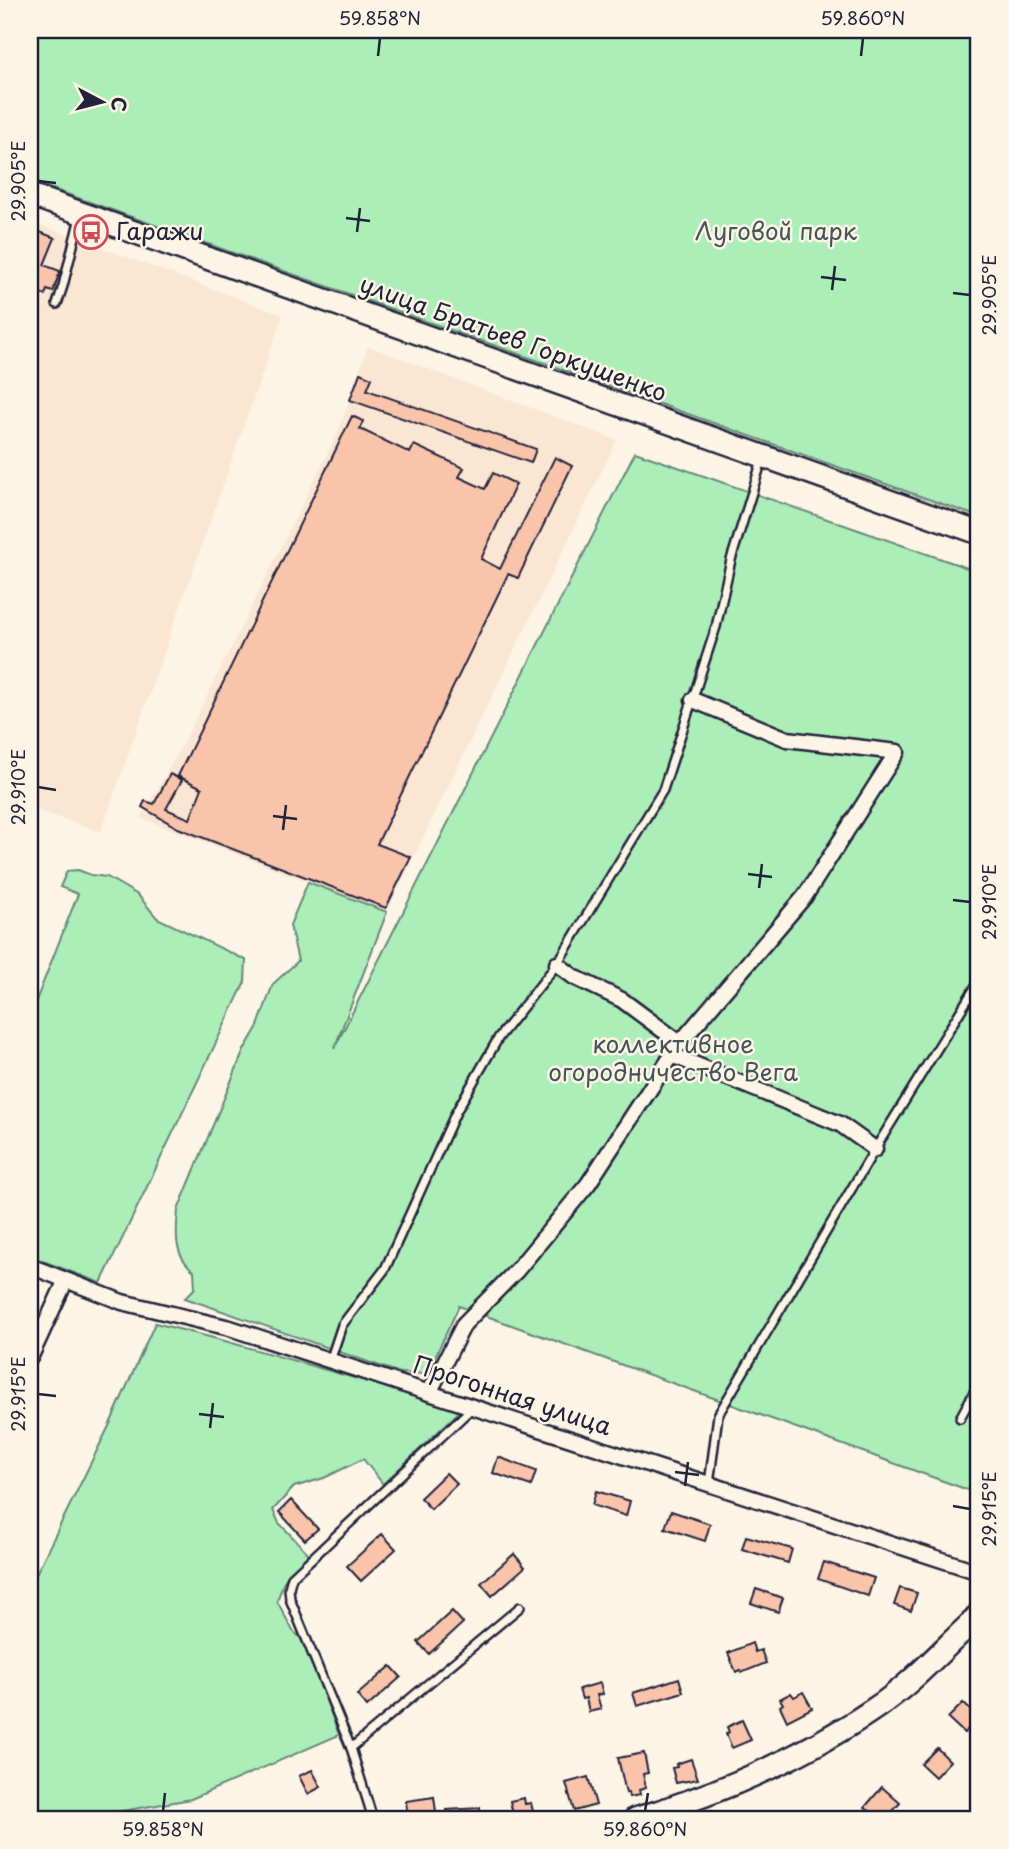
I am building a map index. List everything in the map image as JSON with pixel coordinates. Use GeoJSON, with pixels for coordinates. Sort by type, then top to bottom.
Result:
{"type":"FeatureCollection","features":[{"type":"Feature","properties":{"kind":"street","name":"улица Братьев Горкушенко"},"geometry":{"type":"LineString","coordinates":[[30,195],[979,533]]}},
{"type":"Feature","properties":{"kind":"street"},"geometry":{"type":"LineString","coordinates":[[429,1393],[464,1324],[517,1270],[588,1184],[676,1049],[805,896],[897,752],[787,739],[693,700]]}},
{"type":"Feature","properties":{"kind":"street"},"geometry":{"type":"LineString","coordinates":[[557,964],[574,977],[622,1000],[676,1049],[840,1124],[875,1149]]}},
{"type":"Feature","properties":{"kind":"street","name":"Прогонная улица"},"geometry":{"type":"LineString","coordinates":[[30,1266],[121,1302],[230,1328],[979,1572]]}},
{"type":"Feature","properties":{"kind":"street"},"geometry":{"type":"LineString","coordinates":[[30,1358],[65,1282]]}},
{"type":"Feature","properties":{"kind":"street"},"geometry":{"type":"LineString","coordinates":[[635,1819],[726,1788],[820,1742],[879,1706],[979,1614]]}},
{"type":"Feature","properties":{"kind":"lane"},"geometry":{"type":"LineString","coordinates":[[57,304],[81,213]]}},
{"type":"Feature","properties":{"kind":"lane"},"geometry":{"type":"LineString","coordinates":[[330,1361],[342,1325],[385,1269],[456,1112],[499,1037],[557,964],[663,790],[716,627],[731,560],[764,456]]}},
{"type":"Feature","properties":{"kind":"lane"},"geometry":{"type":"LineString","coordinates":[[709,1484],[718,1415],[875,1149],[979,981]]}},
{"type":"Feature","properties":{"kind":"lane"},"geometry":{"type":"LineString","coordinates":[[960,1418],[979,1383]]}},
{"type":"Feature","properties":{"kind":"lane"},"geometry":{"type":"LineString","coordinates":[[373,1819],[351,1748],[290,1599],[289,1588],[292,1577],[472,1408]]}},
{"type":"Feature","properties":{"kind":"lane"},"geometry":{"type":"LineString","coordinates":[[351,1748],[520,1607]]}},
{"type":"Feature","properties":{"kind":"shaded area"},"geometry":{"type":"Polygon","coordinates":[[[30,221],[283,315],[101,832],[30,808],[30,221]]]}},
{"type":"Feature","properties":{"kind":"shaded area"},"geometry":{"type":"Polygon","coordinates":[[[368,346],[617,440],[387,912],[141,818],[187,736],[338,432],[368,346]]]}},
{"type":"Feature","properties":{"kind":"green space","name":"Луговой парк"},"geometry":{"type":"Polygon","coordinates":[[[30,30],[979,30],[979,517],[30,181],[30,30]]]}},
{"type":"Feature","properties":{"kind":"green space","name":"коллективное огородничество Вега"},"geometry":{"type":"Polygon","coordinates":[[[635,452],[979,572],[979,1494],[459,1306],[427,1374],[400,1373],[185,1298],[195,1288],[194,1271],[182,1258],[177,1244],[178,1210],[244,1050],[258,1026],[273,984],[298,961],[290,925],[308,882],[387,912],[334,1049],[635,452]]]}},
{"type":"Feature","properties":{"kind":"green space"},"geometry":{"type":"Polygon","coordinates":[[[78,870],[107,877],[138,895],[157,918],[246,960],[245,982],[101,1283],[30,1256],[30,1002],[35,1003],[78,894],[60,887],[67,871],[78,870]]]}},
{"type":"Feature","properties":{"kind":"green space"},"geometry":{"type":"Polygon","coordinates":[[[155,1323],[462,1409],[383,1484],[363,1459],[324,1478],[294,1487],[273,1510],[279,1523],[309,1554],[284,1581],[277,1601],[293,1631],[304,1641],[339,1735],[191,1799],[111,1813],[107,1819],[30,1819],[30,1586],[110,1424],[155,1323]]]}},
{"type":"Feature","properties":{"kind":"building"},"geometry":{"type":"Polygon","coordinates":[[[30,228],[55,238],[44,265],[60,271],[53,292],[47,290],[45,295],[30,289],[30,228]]]}},
{"type":"Feature","properties":{"kind":"building"},"geometry":{"type":"Polygon","coordinates":[[[360,373],[372,378],[367,390],[536,449],[531,463],[350,400],[360,373]]]}},
{"type":"Feature","properties":{"kind":"building"},"geometry":{"type":"Polygon","coordinates":[[[352,416],[363,421],[360,429],[410,453],[414,445],[464,468],[459,477],[485,489],[493,473],[516,484],[481,559],[500,569],[555,457],[572,466],[518,578],[508,574],[377,844],[411,857],[386,908],[178,828],[142,807],[145,801],[154,804],[170,774],[182,780],[166,809],[190,819],[202,788],[178,776],[352,416]]]}},
{"type":"Feature","properties":{"kind":"building"},"geometry":{"type":"Polygon","coordinates":[[[498,1457],[536,1471],[531,1486],[493,1473],[498,1457]]]}},
{"type":"Feature","properties":{"kind":"building"},"geometry":{"type":"Polygon","coordinates":[[[446,1473],[457,1484],[431,1509],[420,1498],[446,1473]]]}},
{"type":"Feature","properties":{"kind":"building"},"geometry":{"type":"Polygon","coordinates":[[[596,1491],[630,1501],[626,1516],[592,1505],[596,1491]]]}},
{"type":"Feature","properties":{"kind":"building"},"geometry":{"type":"Polygon","coordinates":[[[291,1500],[318,1529],[305,1540],[279,1512],[291,1500]]]}},
{"type":"Feature","properties":{"kind":"building"},"geometry":{"type":"Polygon","coordinates":[[[671,1511],[710,1524],[705,1541],[665,1528],[671,1511]]]}},
{"type":"Feature","properties":{"kind":"building"},"geometry":{"type":"Polygon","coordinates":[[[382,1534],[396,1549],[361,1581],[347,1566],[382,1534]]]}},
{"type":"Feature","properties":{"kind":"building"},"geometry":{"type":"Polygon","coordinates":[[[746,1536],[792,1549],[788,1563],[742,1549],[746,1536]]]}},
{"type":"Feature","properties":{"kind":"building"},"geometry":{"type":"Polygon","coordinates":[[[514,1554],[525,1567],[492,1596],[481,1583],[514,1554]]]}},
{"type":"Feature","properties":{"kind":"building"},"geometry":{"type":"Polygon","coordinates":[[[824,1562],[874,1578],[868,1596],[818,1579],[824,1562]]]}},
{"type":"Feature","properties":{"kind":"building"},"geometry":{"type":"Polygon","coordinates":[[[900,1588],[917,1593],[911,1611],[894,1605],[900,1588]]]}},
{"type":"Feature","properties":{"kind":"building"},"geometry":{"type":"Polygon","coordinates":[[[756,1589],[783,1598],[778,1612],[751,1603],[756,1589]]]}},
{"type":"Feature","properties":{"kind":"building"},"geometry":{"type":"Polygon","coordinates":[[[452,1611],[463,1623],[429,1654],[418,1642],[452,1611]]]}},
{"type":"Feature","properties":{"kind":"building"},"geometry":{"type":"Polygon","coordinates":[[[752,1643],[755,1652],[761,1650],[766,1663],[741,1673],[740,1670],[736,1672],[728,1653],[752,1643]]]}},
{"type":"Feature","properties":{"kind":"building"},"geometry":{"type":"Polygon","coordinates":[[[391,1666],[401,1677],[367,1707],[357,1695],[391,1666]]]}},
{"type":"Feature","properties":{"kind":"building"},"geometry":{"type":"Polygon","coordinates":[[[679,1678],[683,1692],[637,1706],[633,1693],[679,1678]]]}},
{"type":"Feature","properties":{"kind":"building"},"geometry":{"type":"Polygon","coordinates":[[[600,1683],[603,1694],[597,1695],[601,1709],[589,1712],[586,1698],[582,1699],[579,1689],[600,1683]]]}},
{"type":"Feature","properties":{"kind":"building"},"geometry":{"type":"Polygon","coordinates":[[[803,1692],[812,1708],[787,1721],[780,1706],[783,1704],[780,1699],[791,1693],[794,1697],[803,1692]]]}},
{"type":"Feature","properties":{"kind":"building"},"geometry":{"type":"Polygon","coordinates":[[[963,1703],[979,1718],[964,1733],[948,1718],[963,1703]]]}},
{"type":"Feature","properties":{"kind":"building"},"geometry":{"type":"Polygon","coordinates":[[[742,1720],[751,1740],[732,1748],[726,1734],[729,1732],[727,1727],[742,1720]]]}},
{"type":"Feature","properties":{"kind":"building"},"geometry":{"type":"Polygon","coordinates":[[[937,1748],[950,1761],[935,1777],[921,1764],[937,1748]]]}},
{"type":"Feature","properties":{"kind":"building"},"geometry":{"type":"Polygon","coordinates":[[[644,1753],[648,1773],[643,1774],[646,1788],[639,1790],[640,1795],[629,1797],[618,1758],[644,1753]]]}},
{"type":"Feature","properties":{"kind":"building"},"geometry":{"type":"Polygon","coordinates":[[[691,1759],[698,1779],[676,1783],[672,1768],[691,1759]]]}},
{"type":"Feature","properties":{"kind":"building"},"geometry":{"type":"Polygon","coordinates":[[[312,1770],[321,1787],[308,1794],[299,1776],[312,1770]]]}},
{"type":"Feature","properties":{"kind":"building"},"geometry":{"type":"Polygon","coordinates":[[[588,1777],[596,1805],[574,1811],[566,1783],[588,1777]]]}},
{"type":"Feature","properties":{"kind":"building"},"geometry":{"type":"Polygon","coordinates":[[[882,1787],[900,1803],[886,1819],[867,1819],[872,1813],[865,1807],[882,1787]]]}},
{"type":"Feature","properties":{"kind":"building"},"geometry":{"type":"Polygon","coordinates":[[[434,1797],[437,1819],[408,1819],[406,1801],[434,1797]]]}},
{"type":"Feature","properties":{"kind":"building"},"geometry":{"type":"Polygon","coordinates":[[[524,1798],[525,1804],[531,1803],[534,1816],[514,1819],[510,1801],[524,1798]]]}},
{"type":"Feature","properties":{"kind":"building"},"geometry":{"type":"Polygon","coordinates":[[[480,1808],[480,1819],[448,1819],[447,1810],[480,1808]]]}},
{"type":"Feature","properties":{"kind":"place","name":"Гаражи"},"geometry":{"type":"Point","coordinates":[91,232]}}]}
